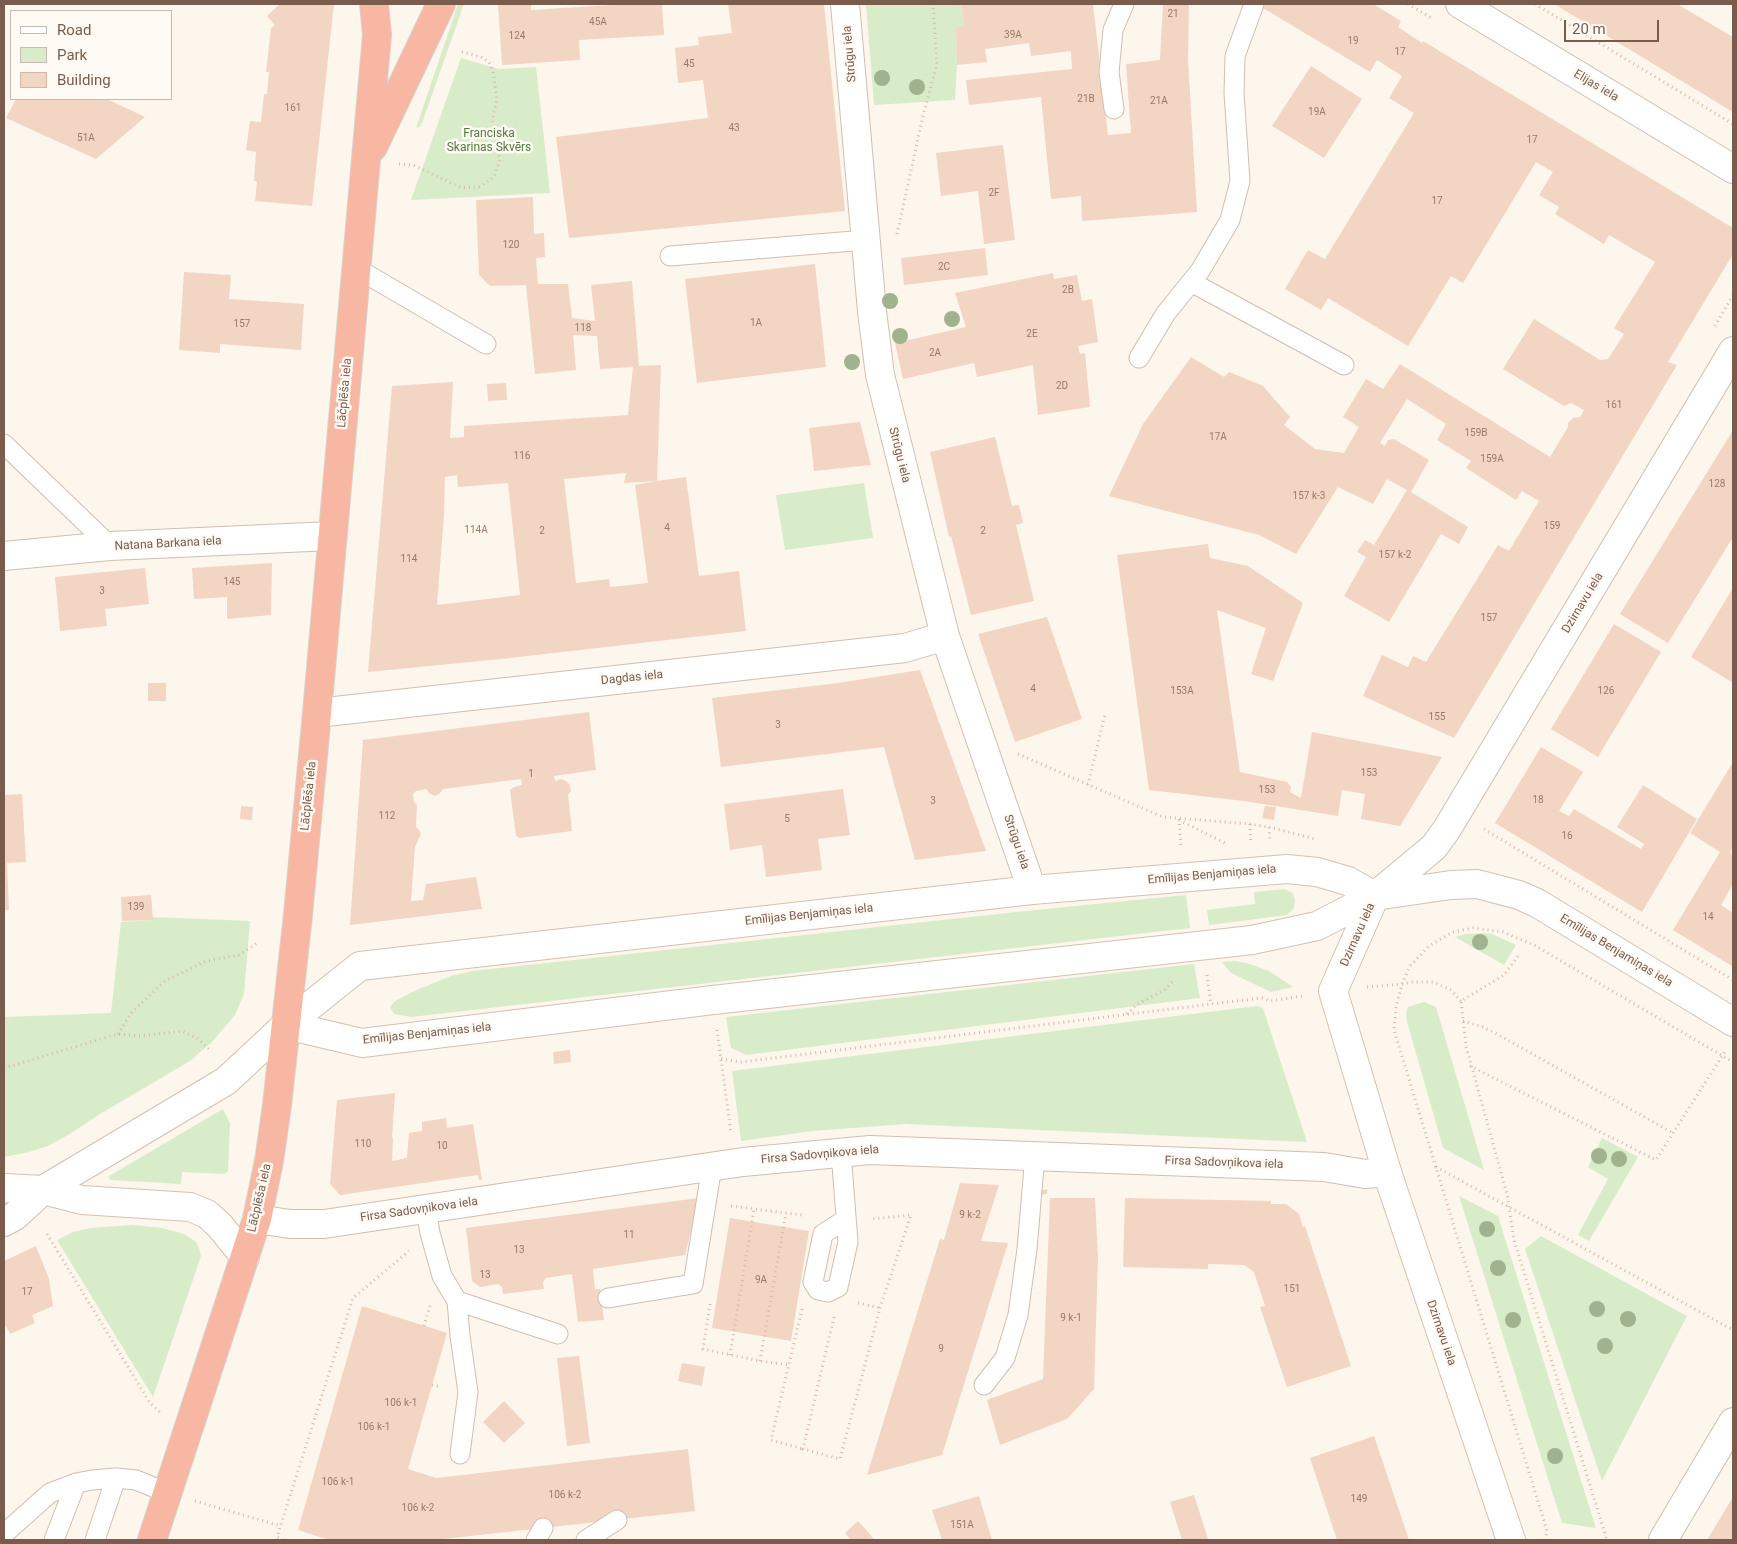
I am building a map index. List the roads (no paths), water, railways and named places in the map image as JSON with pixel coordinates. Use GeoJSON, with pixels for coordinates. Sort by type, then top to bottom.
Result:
{"type":"FeatureCollection","features":[{"type":"Feature","properties":{"kind":"highway","name":"Lāčplēša iela"},"geometry":{"type":"LineString","coordinates":[[152,1540],[257,1219],[269,1161],[286,1025],[317,713],[377,35],[374,4]]}},
{"type":"Feature","properties":{"kind":"highway","name":"Lāčplēša iela"},"geometry":{"type":"LineString","coordinates":[[377,35],[390,4]]}},
{"type":"Feature","properties":{"kind":"highway"},"geometry":{"type":"LineString","coordinates":[[366,162],[441,4]]}},
{"type":"Feature","properties":{"kind":"street","name":"Strūgu iela"},"geometry":{"type":"LineString","coordinates":[[845,4],[880,375],[945,636],[1032,890]]}},
{"type":"Feature","properties":{"kind":"street","name":"Elijas iela"},"geometry":{"type":"LineString","coordinates":[[1460,4],[1733,169]]}},
{"type":"Feature","properties":{"kind":"street","name":"Dzirnavu iela"},"geometry":{"type":"LineString","coordinates":[[1511,1540],[1387,1172],[1333,992],[1375,896],[1434,847],[1447,829],[1733,350]]}},
{"type":"Feature","properties":{"kind":"street","name":"Natana Barkana iela"},"geometry":{"type":"LineString","coordinates":[[4,556],[110,546],[332,536]]}},
{"type":"Feature","properties":{"kind":"street","name":"Dagdas iela"},"geometry":{"type":"LineString","coordinates":[[317,713],[905,648],[945,636]]}},
{"type":"Feature","properties":{"kind":"street","name":"Emīlijas Benjamiņas iela"},"geometry":{"type":"LineString","coordinates":[[286,1025],[360,966],[1032,890],[1287,869],[1317,872],[1348,881],[1375,896]]}},
{"type":"Feature","properties":{"kind":"street","name":"Emīlijas Benjamiņas iela"},"geometry":{"type":"LineString","coordinates":[[286,1025],[362,1043],[743,997],[1252,940],[1317,926],[1375,896],[1451,885],[1477,884],[1519,895],[1536,903],[1733,1022]]}},
{"type":"Feature","properties":{"kind":"street"},"geometry":{"type":"LineString","coordinates":[[4,1222],[15,1216],[43,1190],[226,1081],[286,1025]]}},
{"type":"Feature","properties":{"kind":"street","name":"Firsa Sadovņikova iela"},"geometry":{"type":"LineString","coordinates":[[257,1219],[290,1224],[428,1221],[723,1165],[870,1150],[1324,1167],[1365,1174],[1387,1172]]}},
{"type":"Feature","properties":{"kind":"street"},"geometry":{"type":"LineString","coordinates":[[4,1188],[43,1190],[82,1200],[190,1207],[207,1214],[220,1226],[245,1257]]}},
{"type":"Feature","properties":{"kind":"street"},"geometry":{"type":"LineString","coordinates":[[1663,1540],[1733,1422]]}},
{"type":"Feature","properties":{"kind":"lane"},"geometry":{"type":"LineString","coordinates":[[1114,109],[1109,72],[1112,38],[1113,30],[1124,4]]}},
{"type":"Feature","properties":{"kind":"lane"},"geometry":{"type":"LineString","coordinates":[[1139,358],[1166,313],[1200,271],[1230,220],[1240,181],[1234,93],[1235,56],[1254,4]]}},
{"type":"Feature","properties":{"kind":"lane"},"geometry":{"type":"LineString","coordinates":[[670,256],[866,240]]}},
{"type":"Feature","properties":{"kind":"lane"},"geometry":{"type":"LineString","coordinates":[[356,268],[486,344]]}},
{"type":"Feature","properties":{"kind":"lane"},"geometry":{"type":"LineString","coordinates":[[1191,282],[1344,365]]}},
{"type":"Feature","properties":{"kind":"lane"},"geometry":{"type":"LineString","coordinates":[[4,444],[110,546]]}},
{"type":"Feature","properties":{"kind":"lane"},"geometry":{"type":"LineString","coordinates":[[841,1152],[847,1225],[848,1242],[838,1287],[828,1292],[818,1290],[813,1282],[823,1234],[840,1223],[847,1225]]}},
{"type":"Feature","properties":{"kind":"lane"},"geometry":{"type":"LineString","coordinates":[[984,1385],[1005,1358],[1018,1315],[1035,1155]]}},
{"type":"Feature","properties":{"kind":"lane"},"geometry":{"type":"LineString","coordinates":[[608,1298],[693,1284],[723,1165]]}},
{"type":"Feature","properties":{"kind":"lane"},"geometry":{"type":"LineString","coordinates":[[428,1221],[442,1276],[457,1301],[468,1392],[460,1454]]}},
{"type":"Feature","properties":{"kind":"lane"},"geometry":{"type":"LineString","coordinates":[[457,1301],[558,1334]]}},
{"type":"Feature","properties":{"kind":"lane"},"geometry":{"type":"LineString","coordinates":[[4,1534],[50,1493],[76,1483],[116,1478],[136,1480],[168,1493]]}},
{"type":"Feature","properties":{"kind":"lane"},"geometry":{"type":"LineString","coordinates":[[95,1540],[116,1478]]}},
{"type":"Feature","properties":{"kind":"lane"},"geometry":{"type":"LineString","coordinates":[[54,1540],[76,1483]]}},
{"type":"Feature","properties":{"kind":"lane"},"geometry":{"type":"LineString","coordinates":[[586,1540],[617,1520]]}},
{"type":"Feature","properties":{"kind":"park label","name":"Franciska Skarinas Skvērs"},"geometry":{"type":"Point","coordinates":[489,141]}}]}
